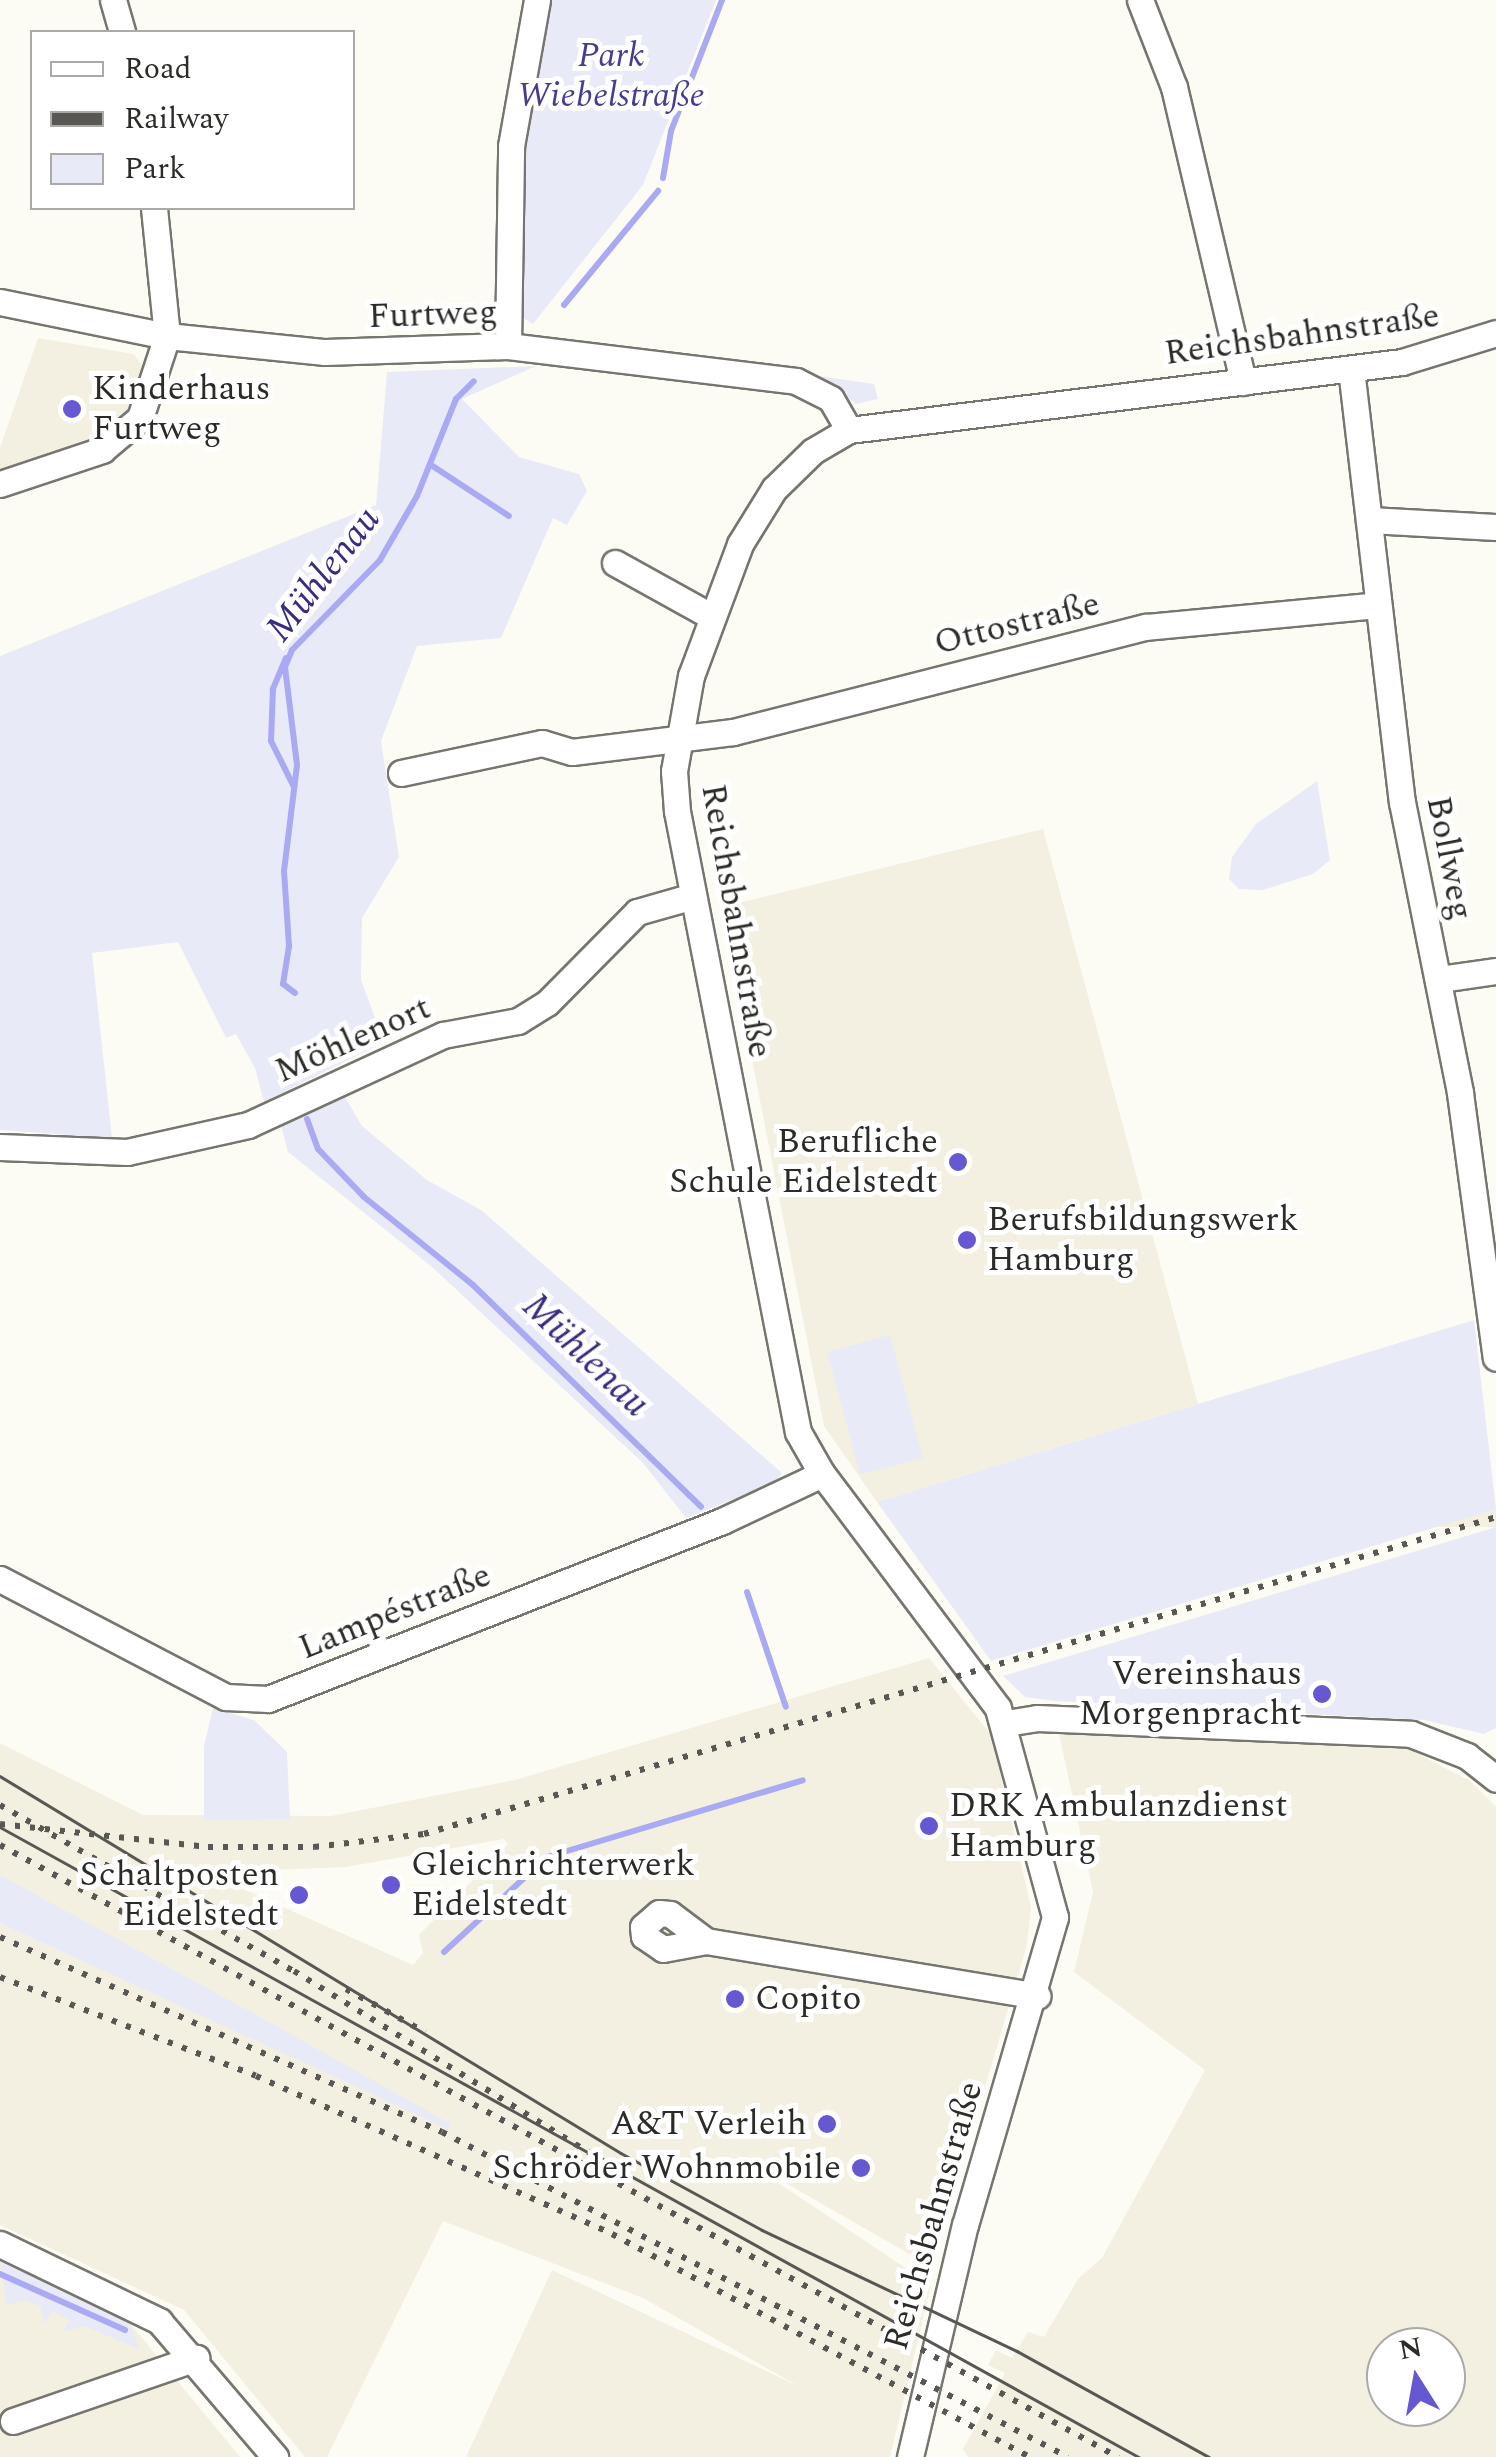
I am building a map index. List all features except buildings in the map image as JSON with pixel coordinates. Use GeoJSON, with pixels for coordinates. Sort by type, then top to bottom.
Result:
{"type":"FeatureCollection","features":[{"type":"Feature","properties":{"kind":"street"},"geometry":{"type":"LineString","coordinates":[[113,0],[121,30]]}},
{"type":"Feature","properties":{"kind":"street"},"geometry":{"type":"LineString","coordinates":[[508,346],[511,146],[538,0]]}},
{"type":"Feature","properties":{"kind":"street"},"geometry":{"type":"LineString","coordinates":[[1140,0],[1174,87],[1244,382]]}},
{"type":"Feature","properties":{"kind":"street"},"geometry":{"type":"LineString","coordinates":[[0,484],[102,450],[124,435],[150,394],[166,336],[154,210]]}},
{"type":"Feature","properties":{"kind":"street","name":"Furtweg"},"geometry":{"type":"LineString","coordinates":[[0,302],[166,336],[342,353],[508,346],[796,381],[831,399],[849,430]]}},
{"type":"Feature","properties":{"kind":"street","name":"Reichsbahnstraße"},"geometry":{"type":"LineString","coordinates":[[910,2457],[965,2225],[1036,1996],[1055,1918],[1006,1723],[822,1474],[798,1432],[676,811],[677,739],[709,615],[774,489],[813,451],[849,430],[1351,369],[1434,355],[1496,333]]}},
{"type":"Feature","properties":{"kind":"street","name":"Bollweg"},"geometry":{"type":"LineString","coordinates":[[1351,369],[1402,802],[1440,980],[1496,1358]]}},
{"type":"Feature","properties":{"kind":"street"},"geometry":{"type":"LineString","coordinates":[[1368,520],[1496,527]]}},
{"type":"Feature","properties":{"kind":"street"},"geometry":{"type":"LineString","coordinates":[[615,563],[709,615]]}},
{"type":"Feature","properties":{"kind":"street","name":"Ottostraße"},"geometry":{"type":"LineString","coordinates":[[401,773],[542,743],[572,752],[734,732],[1146,626],[1378,605]]}},
{"type":"Feature","properties":{"kind":"street","name":"Möhlenort"},"geometry":{"type":"LineString","coordinates":[[0,1147],[127,1152],[248,1125],[443,1035],[531,1014],[637,912],[693,896]]}},
{"type":"Feature","properties":{"kind":"street"},"geometry":{"type":"LineString","coordinates":[[1440,980],[1496,970]]}},
{"type":"Feature","properties":{"kind":"street","name":"Lampéstraße"},"geometry":{"type":"LineString","coordinates":[[0,1579],[226,1697],[268,1699],[722,1520],[822,1474]]}},
{"type":"Feature","properties":{"kind":"street"},"geometry":{"type":"LineString","coordinates":[[1006,1723],[1037,1718],[1411,1734],[1457,1751],[1496,1778]]}},
{"type":"Feature","properties":{"kind":"street"},"geometry":{"type":"LineString","coordinates":[[706,1941],[1036,1996]]}},
{"type":"Feature","properties":{"kind":"street"},"geometry":{"type":"LineString","coordinates":[[0,2244],[139,2307],[196,2358],[276,2457]]}},
{"type":"Feature","properties":{"kind":"street"},"geometry":{"type":"LineString","coordinates":[[13,2421],[196,2358]]}},
{"type":"Feature","properties":{"kind":"shaded area","name":"Kinderhaus Furtweg"},"geometry":{"type":"Polygon","coordinates":[[[38,338],[134,354],[145,370],[137,400],[93,441],[0,472],[0,448],[38,338]]]}},
{"type":"Feature","properties":{"kind":"shaded area"},"geometry":{"type":"Polygon","coordinates":[[[1043,829],[1198,1404],[877,1502],[824,1426],[722,907],[1043,829]]]}},
{"type":"Feature","properties":{"kind":"shaded area"},"geometry":{"type":"Polygon","coordinates":[[[969,1509],[1496,1509],[1496,1527],[969,1527],[969,1509]]]}},
{"type":"Feature","properties":{"kind":"shaded area"},"geometry":{"type":"Polygon","coordinates":[[[929,1658],[992,1736],[1031,1907],[1027,1945],[932,2267],[730,2151],[931,2285],[890,2457],[466,2457],[552,2270],[800,2387],[643,2298],[443,2221],[327,2457],[305,2457],[184,2310],[0,2225],[0,1743],[143,1815],[331,1816],[515,1780],[929,1658]],[[504,1839],[346,1867],[250,1871],[243,1889],[413,1965],[423,1953],[419,1935],[508,1844],[504,1839]]]}},
{"type":"Feature","properties":{"kind":"shaded area"},"geometry":{"type":"Polygon","coordinates":[[[1058,1729],[1399,1744],[1470,1781],[1496,1807],[1496,2457],[968,2457],[963,2449],[1005,2373],[988,2365],[996,2350],[1012,2358],[1028,2332],[1044,2337],[1078,2279],[1102,2258],[1205,2070],[1074,1972],[1093,1892],[1058,1729]]]}},
{"type":"Feature","properties":{"kind":"shaded area"},"geometry":{"type":"Polygon","coordinates":[[[0,2262],[128,2321],[240,2457],[0,2457],[0,2262]]]}},
{"type":"Feature","properties":{"kind":"green space","name":"Park Wiebelstraße"},"geometry":{"type":"Polygon","coordinates":[[[550,0],[716,0],[643,185],[533,324],[517,314],[516,302],[527,141],[550,0]]]}},
{"type":"Feature","properties":{"kind":"green space"},"geometry":{"type":"Polygon","coordinates":[[[536,366],[462,399],[519,457],[579,474],[587,491],[567,525],[553,518],[501,638],[417,646],[381,741],[399,857],[362,918],[361,980],[384,1042],[264,1102],[255,1068],[236,1034],[226,1038],[178,942],[92,953],[112,1138],[0,1130],[0,656],[376,505],[387,372],[536,366]]]}},
{"type":"Feature","properties":{"kind":"green space"},"geometry":{"type":"Polygon","coordinates":[[[819,376],[874,384],[878,399],[856,404],[819,376]]]}},
{"type":"Feature","properties":{"kind":"green space"},"geometry":{"type":"Polygon","coordinates":[[[1317,781],[1330,860],[1313,874],[1263,890],[1239,889],[1229,879],[1232,857],[1256,824],[1317,781]]]}},
{"type":"Feature","properties":{"kind":"green space"},"geometry":{"type":"Polygon","coordinates":[[[345,1097],[362,1126],[427,1180],[481,1210],[782,1473],[774,1483],[686,1518],[643,1463],[432,1267],[288,1152],[281,1126],[345,1097]]]}},
{"type":"Feature","properties":{"kind":"green space"},"geometry":{"type":"Polygon","coordinates":[[[1474,1320],[1496,1509],[991,1661],[877,1502],[1474,1320]]]}},
{"type":"Feature","properties":{"kind":"green space"},"geometry":{"type":"Polygon","coordinates":[[[890,1335],[923,1458],[860,1474],[827,1352],[890,1335]]]}},
{"type":"Feature","properties":{"kind":"green space"},"geometry":{"type":"Polygon","coordinates":[[[1496,1527],[1496,1728],[1484,1734],[1424,1720],[1055,1701],[1025,1697],[1003,1676],[1496,1527]]]}},
{"type":"Feature","properties":{"kind":"green space"},"geometry":{"type":"Polygon","coordinates":[[[213,1708],[254,1720],[287,1752],[290,1819],[204,1820],[204,1746],[213,1708]]]}},
{"type":"Feature","properties":{"kind":"green space"},"geometry":{"type":"Polygon","coordinates":[[[0,1875],[451,2124],[448,2129],[0,1923],[0,1875]]]}},
{"type":"Feature","properties":{"kind":"green space"},"geometry":{"type":"Polygon","coordinates":[[[0,2262],[128,2321],[140,2350],[85,2326],[64,2332],[69,2320],[52,2311],[45,2324],[40,2306],[25,2300],[7,2305],[0,2262]]]}},
{"type":"Feature","properties":{"kind":"waterway","name":"Mühlenau"},"geometry":{"type":"LineString","coordinates":[[663,178],[671,131],[722,0]]}},
{"type":"Feature","properties":{"kind":"waterway","name":"Mühlenau"},"geometry":{"type":"LineString","coordinates":[[564,305],[658,191]]}},
{"type":"Feature","properties":{"kind":"waterway","name":"Mühlenau"},"geometry":{"type":"LineString","coordinates":[[295,993],[283,984],[289,946],[284,871],[297,765],[285,667],[292,650],[380,560],[417,496],[456,399],[474,381]]}},
{"type":"Feature","properties":{"kind":"waterway"},"geometry":{"type":"LineString","coordinates":[[431,465],[509,516]]}},
{"type":"Feature","properties":{"kind":"waterway"},"geometry":{"type":"LineString","coordinates":[[286,658],[273,689],[271,741],[294,787]]}},
{"type":"Feature","properties":{"kind":"waterway","name":"Mühlenau"},"geometry":{"type":"LineString","coordinates":[[307,1119],[318,1149],[364,1197],[473,1285],[701,1507]]}},
{"type":"Feature","properties":{"kind":"waterway","name":"Mühlenau"},"geometry":{"type":"LineString","coordinates":[[747,1592],[786,1707]]}},
{"type":"Feature","properties":{"kind":"waterway","name":"Mühlenau"},"geometry":{"type":"LineString","coordinates":[[444,1952],[547,1857],[803,1780]]}},
{"type":"Feature","properties":{"kind":"waterway","name":"Mühlenau"},"geometry":{"type":"LineString","coordinates":[[0,2274],[125,2330]]}},
{"type":"Feature","properties":{"kind":"tram line"},"geometry":{"type":"LineString","coordinates":[[0,1776],[621,2153],[762,2230],[1017,2351],[1209,2457]]}},
{"type":"Feature","properties":{"kind":"tram line"},"geometry":{"type":"LineString","coordinates":[[0,1827],[1139,2457]]}},
{"type":"Feature","properties":{"kind":"railway"},"geometry":{"type":"LineString","coordinates":[[0,1824],[208,1847],[314,1847],[424,1834],[1496,1517]]}},
{"type":"Feature","properties":{"kind":"railway"},"geometry":{"type":"LineString","coordinates":[[0,1805],[294,1971],[612,2167]]}},
{"type":"Feature","properties":{"kind":"railway"},"geometry":{"type":"LineString","coordinates":[[0,1845],[1118,2457]]}},
{"type":"Feature","properties":{"kind":"railway"},"geometry":{"type":"LineString","coordinates":[[0,1937],[442,2132],[1068,2457]]}},
{"type":"Feature","properties":{"kind":"railway"},"geometry":{"type":"LineString","coordinates":[[0,1977],[256,2076],[612,2234],[1030,2457]]}},
{"type":"Feature","properties":{"kind":"railway"},"geometry":{"type":"LineString","coordinates":[[346,1989],[425,2032]]}},
{"type":"Feature","properties":{"kind":"place","name":"Kinderhaus Furtweg"},"geometry":{"type":"Point","coordinates":[72,409]}},
{"type":"Feature","properties":{"kind":"place","name":"Berufliche Schule Eidelstedt"},"geometry":{"type":"Point","coordinates":[958,1162]}},
{"type":"Feature","properties":{"kind":"place","name":"Berufsbildungswerk Hamburg"},"geometry":{"type":"Point","coordinates":[967,1240]}},
{"type":"Feature","properties":{"kind":"place","name":"Vereinshaus Morgenpracht"},"geometry":{"type":"Point","coordinates":[1322,1694]}},
{"type":"Feature","properties":{"kind":"place","name":"DRK Ambulanzdienst Hamburg"},"geometry":{"type":"Point","coordinates":[929,1826]}},
{"type":"Feature","properties":{"kind":"place","name":"Gleichrichterwerk Eidelstedt"},"geometry":{"type":"Point","coordinates":[391,1885]}},
{"type":"Feature","properties":{"kind":"place","name":"Schaltposten Eidelstedt"},"geometry":{"type":"Point","coordinates":[299,1895]}},
{"type":"Feature","properties":{"kind":"place","name":"Copito"},"geometry":{"type":"Point","coordinates":[735,1999]}},
{"type":"Feature","properties":{"kind":"place","name":"A&T Verleih"},"geometry":{"type":"Point","coordinates":[827,2124]}},
{"type":"Feature","properties":{"kind":"place","name":"Schröder Wohnmobile"},"geometry":{"type":"Point","coordinates":[861,2168]}}]}
